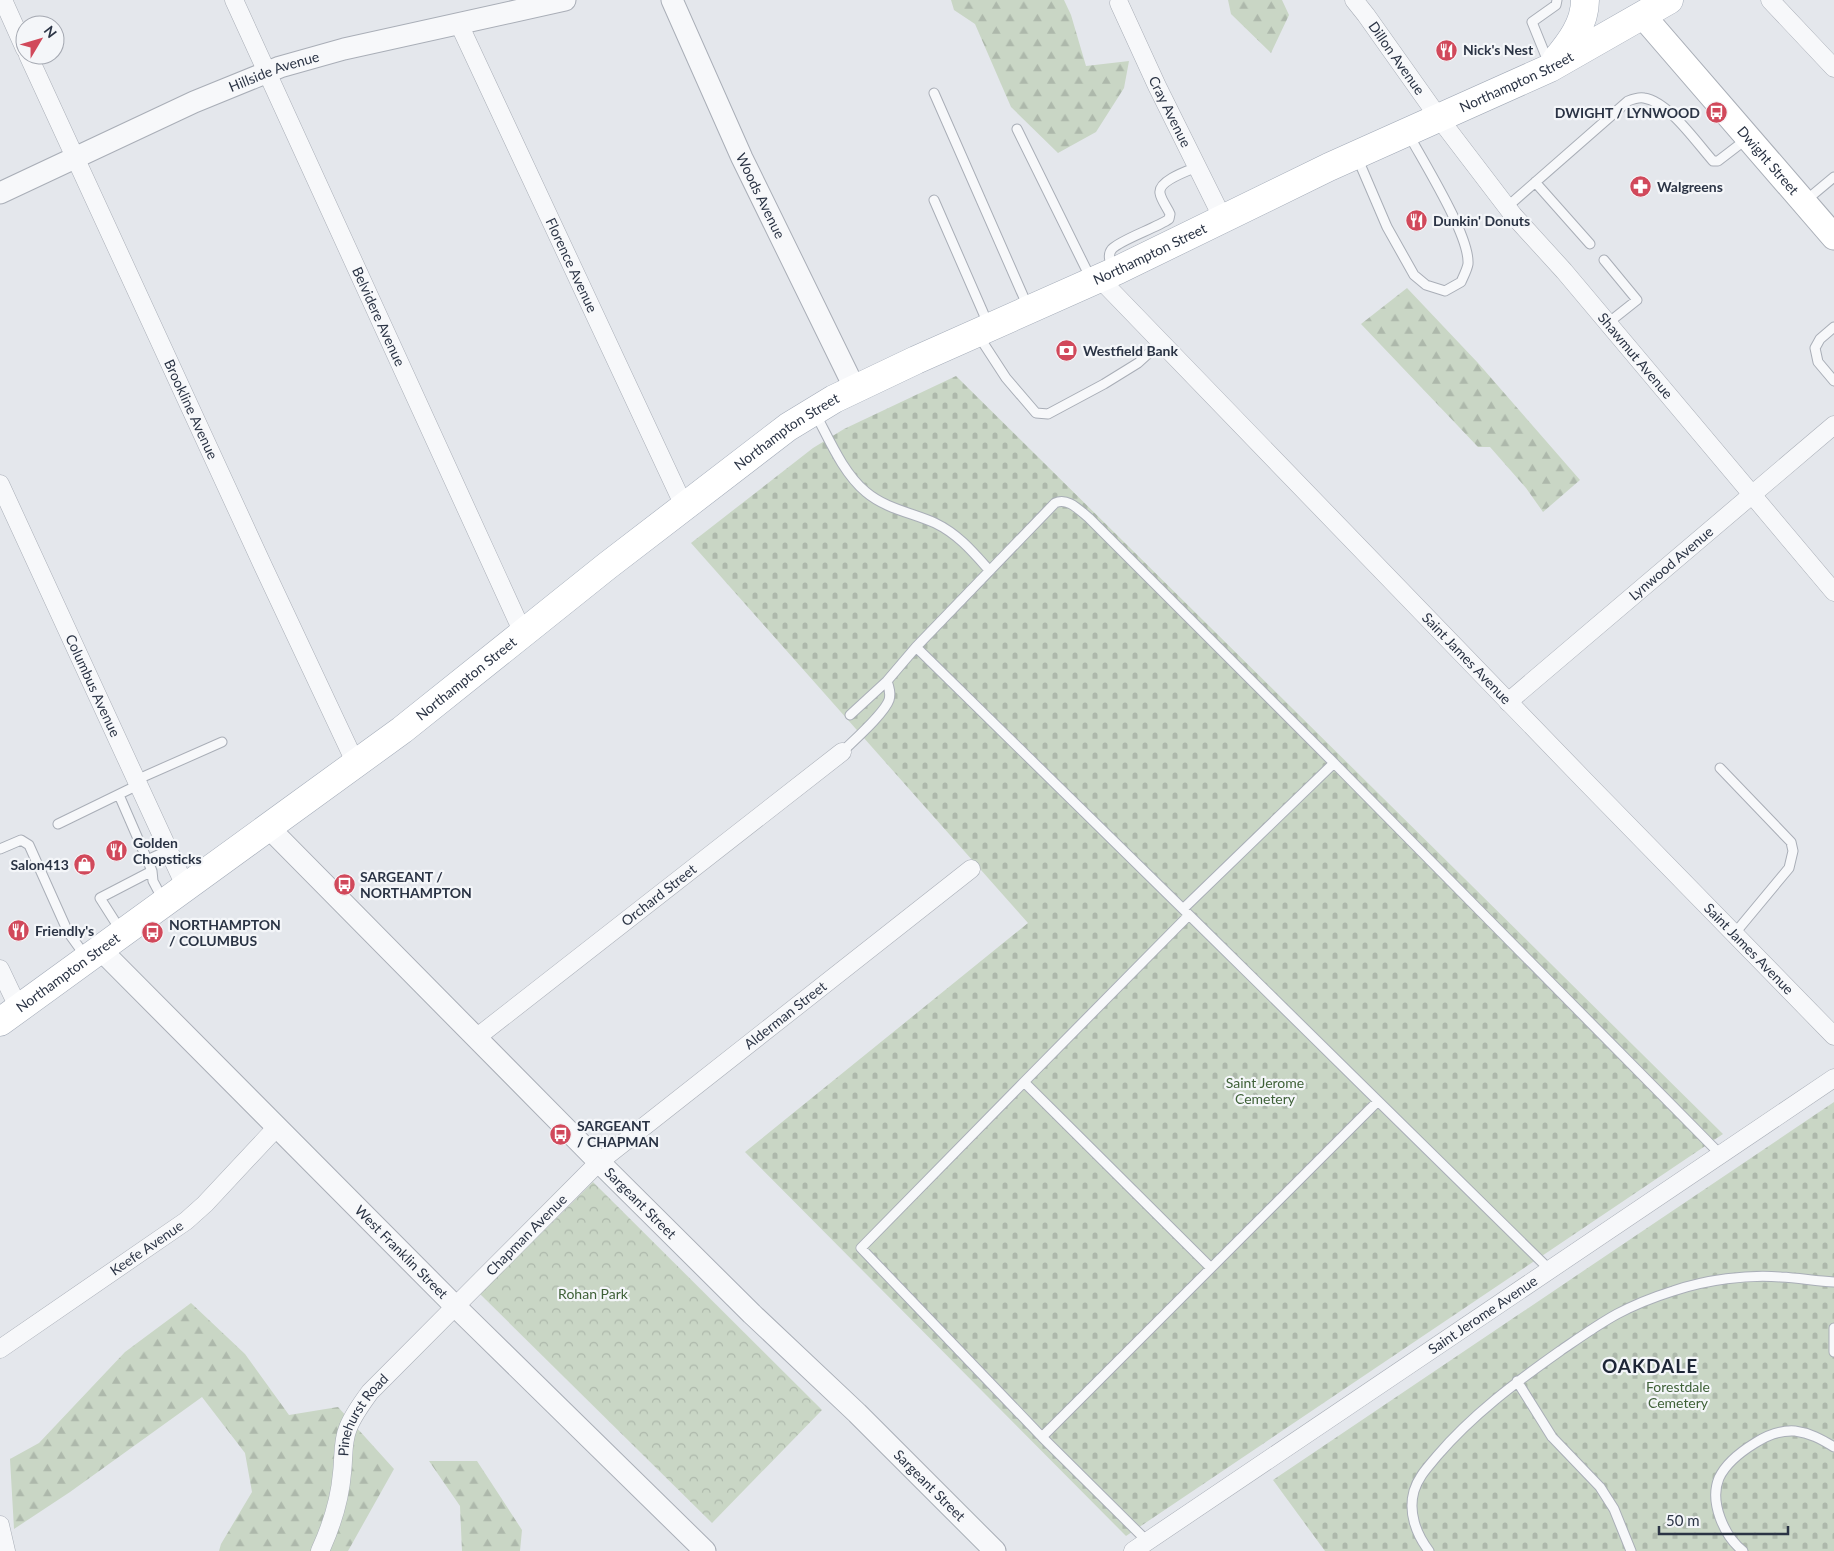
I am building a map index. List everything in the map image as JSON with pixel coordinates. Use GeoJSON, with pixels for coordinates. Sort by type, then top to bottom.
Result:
{"type":"FeatureCollection","features":[{"type":"Feature","properties":{"kind":"main road"},"geometry":{"type":"LineString","coordinates":[[1550,68],[1572,41],[1579,27],[1585,7],[1585,0]]}},
{"type":"Feature","properties":{"kind":"main road","name":"Northampton Street"},"geometry":{"type":"LineString","coordinates":[[9,1016],[402,730],[684,506],[813,410],[983,330],[1102,277],[1356,155],[1550,68],[1636,8],[1669,0]]}},
{"type":"Feature","properties":{"kind":"main road","name":"Dwight Street"},"geometry":{"type":"LineString","coordinates":[[1636,8],[1834,237]]}},
{"type":"Feature","properties":{"kind":"street"},"geometry":{"type":"LineString","coordinates":[[3,0],[15,27]]}},
{"type":"Feature","properties":{"kind":"street","name":"Belvidere Avenue"},"geometry":{"type":"LineString","coordinates":[[234,0],[523,633]]}},
{"type":"Feature","properties":{"kind":"street","name":"Hillside Avenue"},"geometry":{"type":"LineString","coordinates":[[0,193],[194,102],[268,72],[344,49],[565,0]]}},
{"type":"Feature","properties":{"kind":"street","name":"Woods Avenue"},"geometry":{"type":"LineString","coordinates":[[672,0],[742,158],[856,389]]}},
{"type":"Feature","properties":{"kind":"street","name":"Dillon Avenue"},"geometry":{"type":"LineString","coordinates":[[1354,0],[1439,118]]}},
{"type":"Feature","properties":{"kind":"street"},"geometry":{"type":"LineString","coordinates":[[1770,0],[1834,68]]}},
{"type":"Feature","properties":{"kind":"street","name":"Cray Avenue"},"geometry":{"type":"LineString","coordinates":[[1119,3],[1223,219]]}},
{"type":"Feature","properties":{"kind":"street","name":"Florence Avenue"},"geometry":{"type":"LineString","coordinates":[[459,24],[684,506]]}},
{"type":"Feature","properties":{"kind":"street","name":"Brookline Avenue"},"geometry":{"type":"LineString","coordinates":[[33,65],[356,764]]}},
{"type":"Feature","properties":{"kind":"street","name":"Shawmut Avenue"},"geometry":{"type":"LineString","coordinates":[[1439,118],[1507,207],[1608,323],[1834,592]]}},
{"type":"Feature","properties":{"kind":"street","name":"Saint James Avenue"},"geometry":{"type":"LineString","coordinates":[[1102,277],[1161,342],[1508,702],[1834,1036]]}},
{"type":"Feature","properties":{"kind":"street","name":"Lynwood Avenue"},"geometry":{"type":"LineString","coordinates":[[1508,702],[1834,425]]}},
{"type":"Feature","properties":{"kind":"street","name":"Columbus Avenue"},"geometry":{"type":"LineString","coordinates":[[0,484],[186,888]]}},
{"type":"Feature","properties":{"kind":"street","name":"Orchard Street"},"geometry":{"type":"LineString","coordinates":[[476,1038],[842,752]]}},
{"type":"Feature","properties":{"kind":"street","name":"Sargeant Street"},"geometry":{"type":"LineString","coordinates":[[269,828],[599,1162],[752,1314],[857,1413],[995,1551]]}},
{"type":"Feature","properties":{"kind":"street","name":"Alderman Street"},"geometry":{"type":"LineString","coordinates":[[599,1162],[971,869]]}},
{"type":"Feature","properties":{"kind":"street","name":"West Franklin Street"},"geometry":{"type":"LineString","coordinates":[[94,955],[276,1128],[454,1306],[705,1551]]}},
{"type":"Feature","properties":{"kind":"street"},"geometry":{"type":"LineString","coordinates":[[0,969],[9,1016]]}},
{"type":"Feature","properties":{"kind":"street","name":"Saint Jerome Avenue"},"geometry":{"type":"LineString","coordinates":[[1140,1546],[1834,1078]]}},
{"type":"Feature","properties":{"kind":"street","name":"Keefe Avenue"},"geometry":{"type":"LineString","coordinates":[[0,1349],[186,1221],[205,1204],[276,1128]]}},
{"type":"Feature","properties":{"kind":"street","name":"Chapman Avenue"},"geometry":{"type":"LineString","coordinates":[[454,1306],[599,1162]]}},
{"type":"Feature","properties":{"kind":"street","name":"Pinehurst Road"},"geometry":{"type":"LineString","coordinates":[[320,1551],[336,1503],[342,1475],[345,1439],[352,1418],[370,1392],[454,1306]]}},
{"type":"Feature","properties":{"kind":"street"},"geometry":{"type":"LineString","coordinates":[[0,1524],[6,1551]]}},
{"type":"Feature","properties":{"kind":"lane"},"geometry":{"type":"LineString","coordinates":[[1550,68],[1532,22],[1556,5],[1557,0]]}},
{"type":"Feature","properties":{"kind":"lane"},"geometry":{"type":"LineString","coordinates":[[934,93],[1029,309]]}},
{"type":"Feature","properties":{"kind":"lane"},"geometry":{"type":"LineString","coordinates":[[1507,207],[1628,100],[1642,98],[1655,101],[1666,108],[1713,160],[1718,161],[1748,138]]}},
{"type":"Feature","properties":{"kind":"lane"},"geometry":{"type":"LineString","coordinates":[[1017,129],[1102,277]]}},
{"type":"Feature","properties":{"kind":"lane"},"geometry":{"type":"LineString","coordinates":[[1356,155],[1388,227],[1414,275],[1426,285],[1445,291],[1461,282],[1468,265],[1465,242],[1407,132]]}},
{"type":"Feature","properties":{"kind":"lane"},"geometry":{"type":"LineString","coordinates":[[1102,277],[1111,250],[1118,244],[1169,219],[1170,214],[1160,194],[1160,188],[1164,183],[1197,167]]}},
{"type":"Feature","properties":{"kind":"lane"},"geometry":{"type":"LineString","coordinates":[[1804,202],[1833,179]]}},
{"type":"Feature","properties":{"kind":"lane"},"geometry":{"type":"LineString","coordinates":[[1535,182],[1590,244]]}},
{"type":"Feature","properties":{"kind":"lane"},"geometry":{"type":"LineString","coordinates":[[934,200],[983,330],[1006,378],[1036,413],[1048,414],[1104,384],[1138,363],[1161,342]]}},
{"type":"Feature","properties":{"kind":"lane"},"geometry":{"type":"LineString","coordinates":[[1604,260],[1637,300],[1608,323]]}},
{"type":"Feature","properties":{"kind":"lane"},"geometry":{"type":"LineString","coordinates":[[1834,327],[1820,339],[1815,348],[1818,362],[1834,381]]}},
{"type":"Feature","properties":{"kind":"lane"},"geometry":{"type":"LineString","coordinates":[[813,410],[845,468],[859,486],[868,494],[899,510],[945,528],[968,546],[989,570]]}},
{"type":"Feature","properties":{"kind":"lane"},"geometry":{"type":"LineString","coordinates":[[850,715],[887,681],[916,647],[1055,503],[1062,501],[1071,504],[1089,518],[1334,763],[1721,1154]]}},
{"type":"Feature","properties":{"kind":"lane"},"geometry":{"type":"LineString","coordinates":[[916,647],[1550,1270]]}},
{"type":"Feature","properties":{"kind":"lane"},"geometry":{"type":"LineString","coordinates":[[842,752],[884,709],[889,700],[890,689],[887,681]]}},
{"type":"Feature","properties":{"kind":"lane"},"geometry":{"type":"LineString","coordinates":[[58,824],[119,795],[137,782],[222,742]]}},
{"type":"Feature","properties":{"kind":"lane"},"geometry":{"type":"LineString","coordinates":[[1140,1546],[1042,1437],[861,1248],[1024,1082],[1186,912],[1334,763]]}},
{"type":"Feature","properties":{"kind":"lane"},"geometry":{"type":"LineString","coordinates":[[1720,768],[1791,842],[1793,851],[1789,868],[1735,933]]}},
{"type":"Feature","properties":{"kind":"lane"},"geometry":{"type":"LineString","coordinates":[[119,795],[152,871],[153,881],[165,904]]}},
{"type":"Feature","properties":{"kind":"lane"},"geometry":{"type":"LineString","coordinates":[[0,850],[21,840],[29,845],[68,932],[94,955]]}},
{"type":"Feature","properties":{"kind":"lane"},"geometry":{"type":"LineString","coordinates":[[147,860],[169,850]]}},
{"type":"Feature","properties":{"kind":"lane"},"geometry":{"type":"LineString","coordinates":[[123,934],[100,898],[152,871]]}},
{"type":"Feature","properties":{"kind":"lane"},"geometry":{"type":"LineString","coordinates":[[1024,1082],[1211,1268]]}},
{"type":"Feature","properties":{"kind":"lane"},"geometry":{"type":"LineString","coordinates":[[1042,1437],[1378,1101]]}},
{"type":"Feature","properties":{"kind":"lane"},"geometry":{"type":"LineString","coordinates":[[1429,1551],[1415,1527],[1413,1512],[1414,1492],[1423,1473],[1447,1444],[1517,1381],[1597,1326],[1619,1313],[1674,1290],[1696,1284],[1751,1277],[1780,1276],[1834,1282]]}},
{"type":"Feature","properties":{"kind":"lane"},"geometry":{"type":"LineString","coordinates":[[1834,1328],[1834,1352]]}},
{"type":"Feature","properties":{"kind":"lane"},"geometry":{"type":"LineString","coordinates":[[1517,1381],[1552,1437],[1600,1487],[1614,1509],[1631,1551]]}},
{"type":"Feature","properties":{"kind":"lane"},"geometry":{"type":"LineString","coordinates":[[1743,1551],[1727,1532],[1716,1505],[1719,1478],[1728,1465],[1750,1446],[1777,1433],[1794,1431],[1816,1436],[1834,1446]]}},
{"type":"Feature","properties":{"kind":"green space"},"geometry":{"type":"Polygon","coordinates":[[[951,0],[1064,0],[1071,15],[1086,66],[1129,61],[1124,88],[1096,132],[1058,153],[1011,107],[975,24],[954,10],[951,0]]]}},
{"type":"Feature","properties":{"kind":"green space"},"geometry":{"type":"Polygon","coordinates":[[[1228,0],[1282,0],[1289,15],[1271,53],[1231,14],[1228,0]]]}},
{"type":"Feature","properties":{"kind":"green space"},"geometry":{"type":"Polygon","coordinates":[[[1407,288],[1478,363],[1580,480],[1543,512],[1526,488],[1490,447],[1478,447],[1361,324],[1407,288]]]}},
{"type":"Feature","properties":{"kind":"green space","name":"Saint Jerome Cemetery"},"geometry":{"type":"Polygon","coordinates":[[[956,376],[1723,1134],[1126,1536],[745,1152],[1028,923],[691,543],[813,448],[844,429],[956,376]]]}},
{"type":"Feature","properties":{"kind":"green space","name":"Forestdale Cemetery"},"geometry":{"type":"Polygon","coordinates":[[[1834,1102],[1834,1551],[1325,1551],[1273,1480],[1834,1102]]]}},
{"type":"Feature","properties":{"kind":"green space","name":"Rohan Park"},"geometry":{"type":"Polygon","coordinates":[[[593,1182],[822,1410],[712,1523],[480,1294],[593,1182]]]}},
{"type":"Feature","properties":{"kind":"green space"},"geometry":{"type":"Polygon","coordinates":[[[191,1303],[245,1354],[289,1415],[338,1407],[394,1469],[348,1551],[219,1551],[221,1544],[252,1492],[245,1453],[202,1397],[70,1492],[14,1529],[10,1459],[39,1443],[125,1352],[191,1303]]]}},
{"type":"Feature","properties":{"kind":"green space"},"geometry":{"type":"Polygon","coordinates":[[[429,1461],[477,1461],[522,1530],[520,1551],[462,1551],[460,1506],[429,1461]]]}},
{"type":"Feature","properties":{"kind":"place","name":"Nick's Nest"},"geometry":{"type":"Point","coordinates":[1447,50]}},
{"type":"Feature","properties":{"kind":"place","name":"DWIGHT / LYNWOOD"},"geometry":{"type":"Point","coordinates":[1716,113]}},
{"type":"Feature","properties":{"kind":"place","name":"Walgreens"},"geometry":{"type":"Point","coordinates":[1641,187]}},
{"type":"Feature","properties":{"kind":"place","name":"Dunkin' Donuts"},"geometry":{"type":"Point","coordinates":[1417,221]}},
{"type":"Feature","properties":{"kind":"place","name":"Westfield Bank"},"geometry":{"type":"Point","coordinates":[1067,351]}},
{"type":"Feature","properties":{"kind":"place","name":"Golden Chopsticks"},"geometry":{"type":"Point","coordinates":[117,851]}},
{"type":"Feature","properties":{"kind":"place","name":"Salon413"},"geometry":{"type":"Point","coordinates":[85,865]}},
{"type":"Feature","properties":{"kind":"place","name":"SARGEANT / NORTHAMPTON"},"geometry":{"type":"Point","coordinates":[344,885]}},
{"type":"Feature","properties":{"kind":"place","name":"Friendly's"},"geometry":{"type":"Point","coordinates":[19,931]}},
{"type":"Feature","properties":{"kind":"place","name":"NORTHAMPTON / COLUMBUS"},"geometry":{"type":"Point","coordinates":[153,933]}},
{"type":"Feature","properties":{"kind":"place","name":"SARGEANT / CHAPMAN"},"geometry":{"type":"Point","coordinates":[561,1134]}},
{"type":"Feature","properties":{"kind":"district","name":"OAKDALE"},"geometry":{"type":"Point","coordinates":[1650,1366]}}]}
